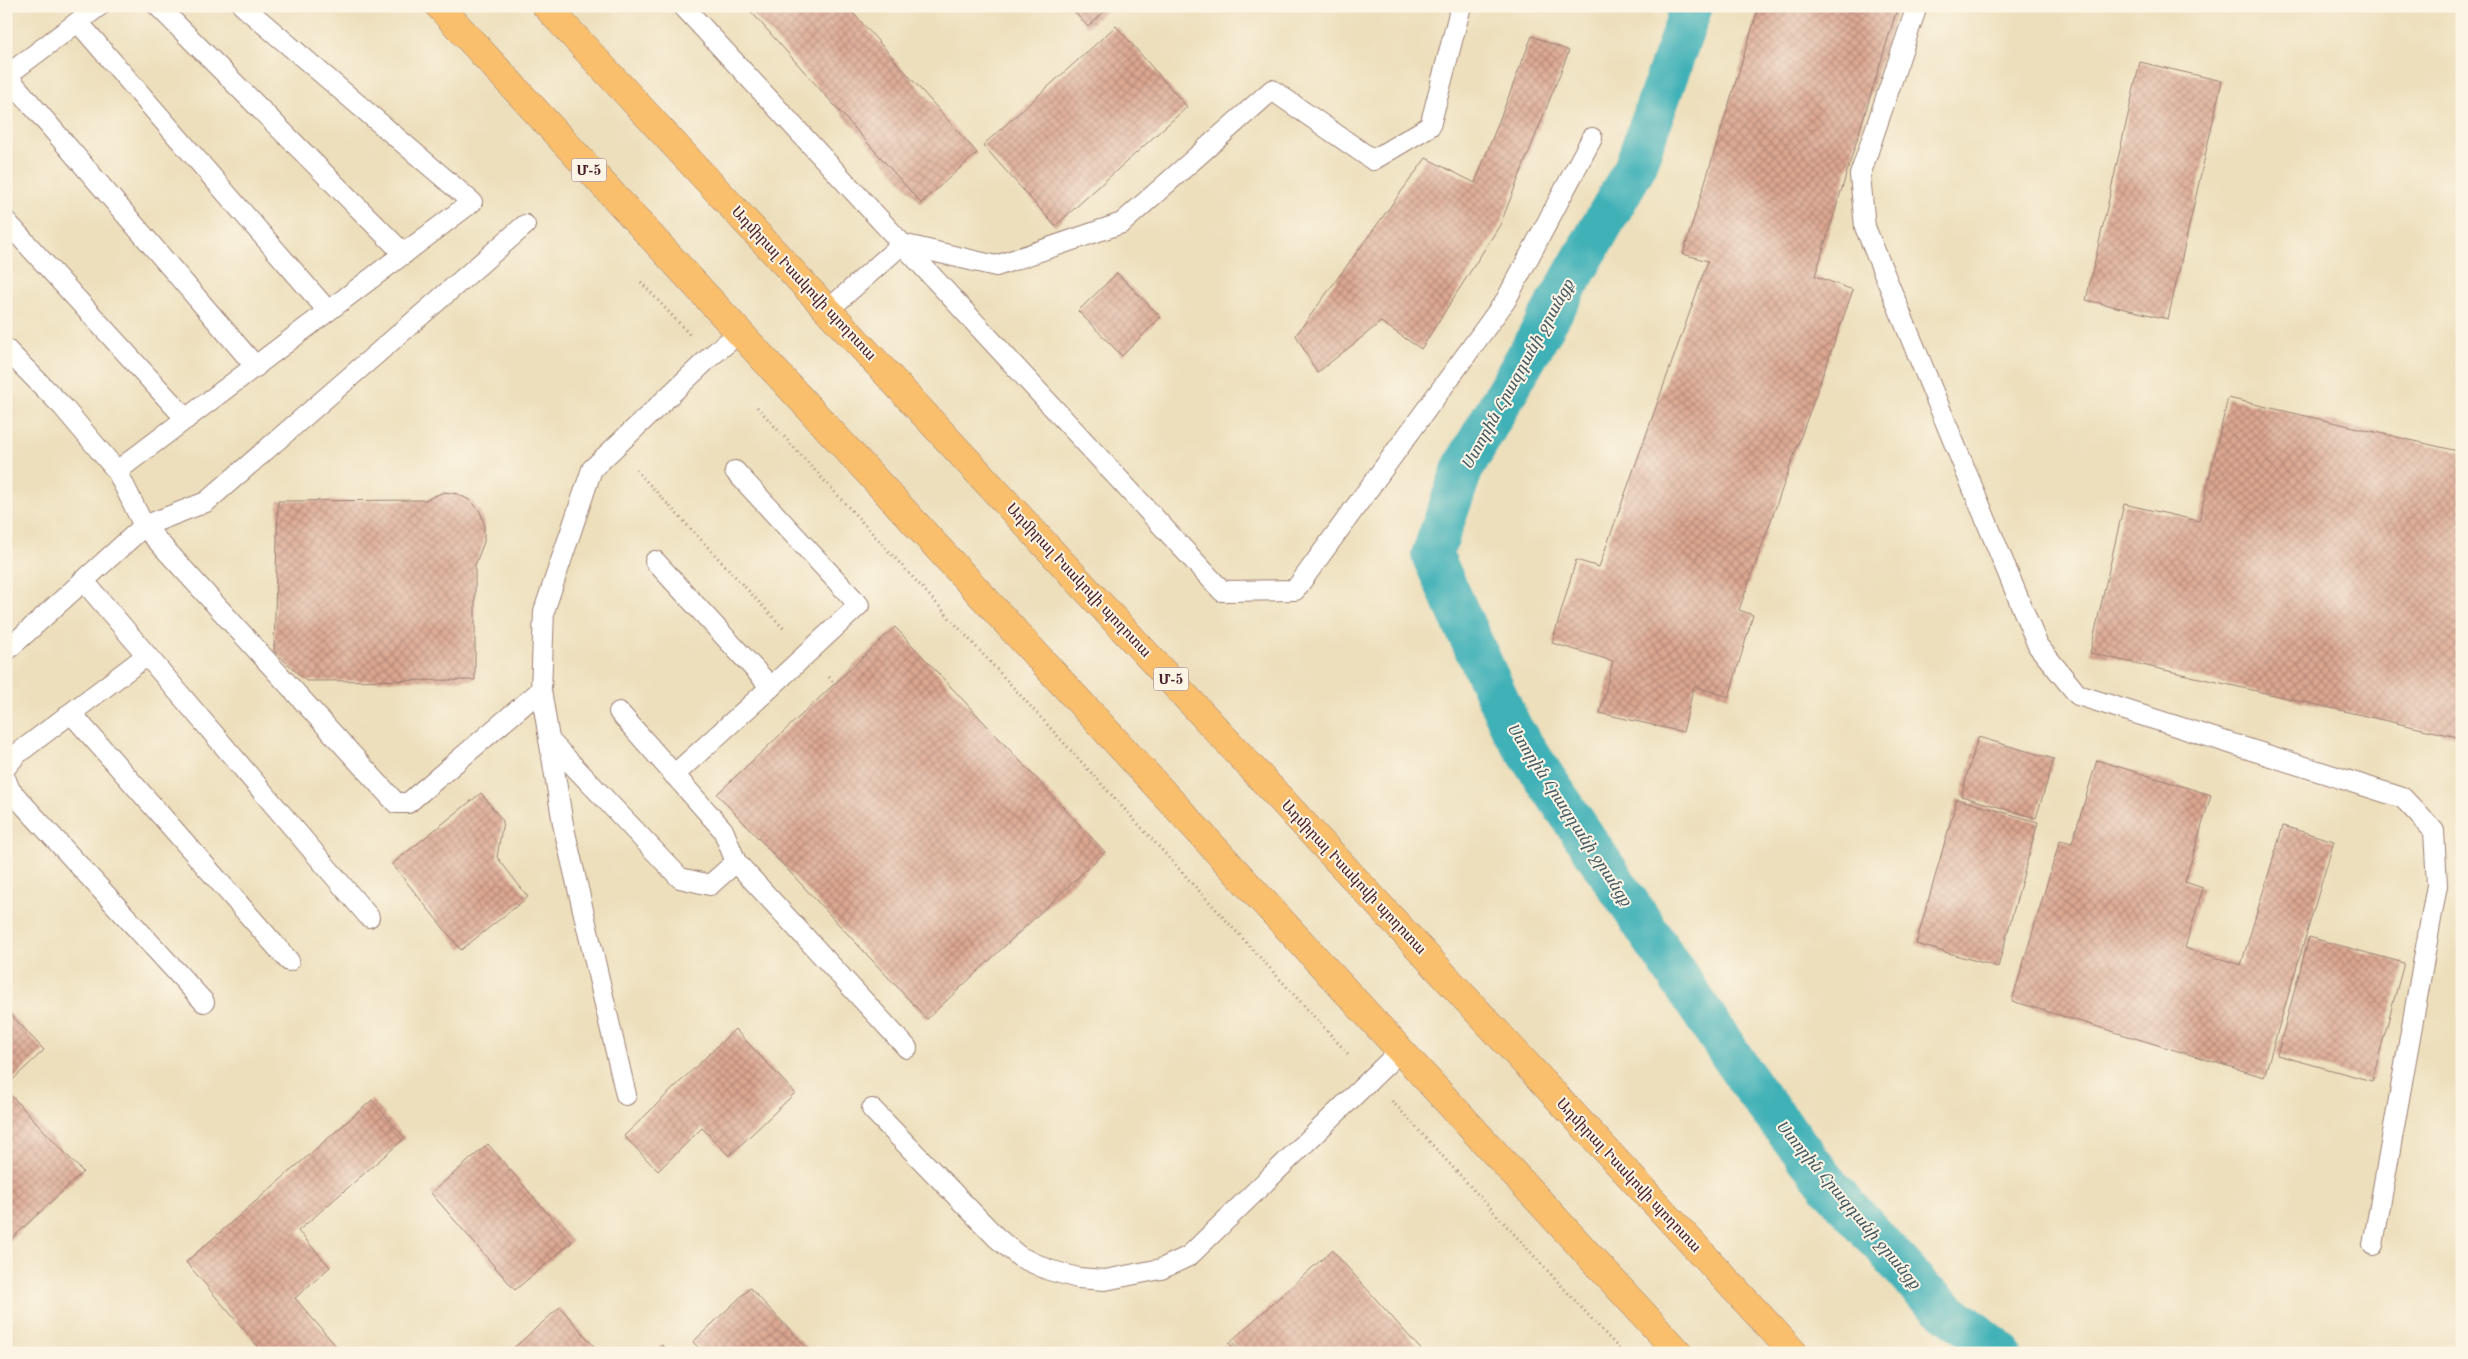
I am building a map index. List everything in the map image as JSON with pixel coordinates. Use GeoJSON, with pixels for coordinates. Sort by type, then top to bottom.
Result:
{"type":"FeatureCollection","features":[{"type":"Feature","properties":{"kind":"highway"},"geometry":{"type":"LineString","coordinates":[[428,6],[462,30]]}},
{"type":"Feature","properties":{"kind":"highway","name":"Մ-5"},"geometry":{"type":"LineString","coordinates":[[439,6],[1679,1353]]}},
{"type":"Feature","properties":{"kind":"highway","name":"Ադմիրալ Իսակովի պողոտա"},"geometry":{"type":"LineString","coordinates":[[546,6],[1794,1353]]}},
{"type":"Feature","properties":{"kind":"lane"},"geometry":{"type":"LineString","coordinates":[[99,6],[7,76],[256,366]]}},
{"type":"Feature","properties":{"kind":"lane"},"geometry":{"type":"LineString","coordinates":[[158,6],[404,254]]}},
{"type":"Feature","properties":{"kind":"lane"},"geometry":{"type":"LineString","coordinates":[[117,471],[472,202],[242,6]]}},
{"type":"Feature","properties":{"kind":"lane"},"geometry":{"type":"LineString","coordinates":[[683,6],[1222,591],[1295,590],[1506,300],[1592,138]]}},
{"type":"Feature","properties":{"kind":"lane"},"geometry":{"type":"LineString","coordinates":[[902,244],[996,266],[1122,223],[1272,90],[1373,160],[1430,126],[1461,6]]}},
{"type":"Feature","properties":{"kind":"lane"},"geometry":{"type":"LineString","coordinates":[[1917,6],[1860,175],[1865,227],[2038,646],[2078,695],[2404,798],[2434,831],[2437,885],[2373,1245]]}},
{"type":"Feature","properties":{"kind":"lane"},"geometry":{"type":"LineString","coordinates":[[78,22],[328,311]]}},
{"type":"Feature","properties":{"kind":"lane"},"geometry":{"type":"LineString","coordinates":[[6,221],[186,419]]}},
{"type":"Feature","properties":{"kind":"lane"},"geometry":{"type":"LineString","coordinates":[[6,651],[144,526],[206,502],[525,225]]}},
{"type":"Feature","properties":{"kind":"lane"},"geometry":{"type":"LineString","coordinates":[[828,310],[902,244]]}},
{"type":"Feature","properties":{"kind":"lane"},"geometry":{"type":"LineString","coordinates":[[626,1095],[563,824],[541,690],[544,611],[592,469],[710,357],[739,333]]}},
{"type":"Feature","properties":{"kind":"lane"},"geometry":{"type":"LineString","coordinates":[[6,349],[63,407],[117,471],[144,526],[396,803],[408,803],[541,690]]}},
{"type":"Feature","properties":{"kind":"lane"},"geometry":{"type":"LineString","coordinates":[[674,775],[772,687],[859,605],[735,471]]}},
{"type":"Feature","properties":{"kind":"lane"},"geometry":{"type":"LineString","coordinates":[[655,561],[772,687]]}},
{"type":"Feature","properties":{"kind":"lane"},"geometry":{"type":"LineString","coordinates":[[83,580],[369,917]]}},
{"type":"Feature","properties":{"kind":"lane"},"geometry":{"type":"LineString","coordinates":[[6,768],[17,754],[146,656]]}},
{"type":"Feature","properties":{"kind":"lane"},"geometry":{"type":"LineString","coordinates":[[619,712],[723,830],[736,862],[907,1048]]}},
{"type":"Feature","properties":{"kind":"lane"},"geometry":{"type":"LineString","coordinates":[[71,713],[289,961]]}},
{"type":"Feature","properties":{"kind":"lane"},"geometry":{"type":"LineString","coordinates":[[549,740],[680,878],[710,885],[736,862]]}},
{"type":"Feature","properties":{"kind":"lane"},"geometry":{"type":"LineString","coordinates":[[6,780],[10,790],[204,1002]]}},
{"type":"Feature","properties":{"kind":"lane"},"geometry":{"type":"LineString","coordinates":[[872,1109],[996,1238],[1020,1257],[1049,1270],[1078,1278],[1105,1280],[1161,1269],[1190,1256],[1401,1050]]}},
{"type":"Feature","properties":{"kind":"path"},"geometry":{"type":"LineString","coordinates":[[641,282],[710,357]]}},
{"type":"Feature","properties":{"kind":"path"},"geometry":{"type":"LineString","coordinates":[[751,401],[1623,1353]]}},
{"type":"Feature","properties":{"kind":"path"},"geometry":{"type":"LineString","coordinates":[[643,477],[835,684]]}},
{"type":"Feature","properties":{"kind":"building"},"geometry":{"type":"Polygon","coordinates":[[[746,6],[847,6],[977,153],[921,203],[746,6]]]}},
{"type":"Feature","properties":{"kind":"building"},"geometry":{"type":"Polygon","coordinates":[[[1069,6],[1110,6],[1088,27],[1069,6]]]}},
{"type":"Feature","properties":{"kind":"building"},"geometry":{"type":"Polygon","coordinates":[[[1759,6],[1898,6],[1815,276],[1853,290],[1739,610],[1753,615],[1729,697],[1694,686],[1683,732],[1600,713],[1613,661],[1552,643],[1576,560],[1599,567],[1708,261],[1683,254],[1759,6]]]}},
{"type":"Feature","properties":{"kind":"building"},"geometry":{"type":"Polygon","coordinates":[[[1116,26],[1187,107],[1055,226],[983,145],[1116,26]]]}},
{"type":"Feature","properties":{"kind":"building"},"geometry":{"type":"Polygon","coordinates":[[[1532,36],[1569,51],[1500,225],[1421,349],[1381,322],[1317,373],[1296,335],[1426,158],[1475,183],[1532,36]]]}},
{"type":"Feature","properties":{"kind":"building"},"geometry":{"type":"Polygon","coordinates":[[[2140,62],[2222,81],[2168,319],[2086,300],[2140,62]]]}},
{"type":"Feature","properties":{"kind":"building"},"geometry":{"type":"Polygon","coordinates":[[[1117,273],[1161,317],[1122,356],[1078,311],[1117,273]]]}},
{"type":"Feature","properties":{"kind":"building"},"geometry":{"type":"Polygon","coordinates":[[[2228,398],[2462,452],[2462,738],[2090,653],[2124,504],[2199,521],[2228,398]]]}},
{"type":"Feature","properties":{"kind":"building"},"geometry":{"type":"Polygon","coordinates":[[[444,492],[458,494],[471,501],[480,511],[484,524],[484,542],[475,565],[475,680],[306,681],[274,651],[278,501],[425,500],[444,492]]]}},
{"type":"Feature","properties":{"kind":"building"},"geometry":{"type":"Polygon","coordinates":[[[895,627],[1105,852],[927,1019],[717,794],[895,627]]]}},
{"type":"Feature","properties":{"kind":"building"},"geometry":{"type":"Polygon","coordinates":[[[1978,737],[2054,759],[2036,818],[1961,796],[1978,737]]]}},
{"type":"Feature","properties":{"kind":"building"},"geometry":{"type":"Polygon","coordinates":[[[2097,760],[2211,795],[2185,882],[2203,888],[2185,948],[2241,965],[2283,826],[2334,841],[2264,1077],[2012,1001],[2060,840],[2072,843],[2097,760]]]}},
{"type":"Feature","properties":{"kind":"building"},"geometry":{"type":"Polygon","coordinates":[[[481,793],[503,821],[497,857],[528,897],[461,950],[392,864],[481,793]]]}},
{"type":"Feature","properties":{"kind":"building"},"geometry":{"type":"Polygon","coordinates":[[[1957,799],[2038,822],[1998,967],[1916,944],[1957,799]]]}},
{"type":"Feature","properties":{"kind":"building"},"geometry":{"type":"Polygon","coordinates":[[[2309,937],[2404,963],[2372,1081],[2277,1055],[2309,937]]]}},
{"type":"Feature","properties":{"kind":"building"},"geometry":{"type":"Polygon","coordinates":[[[6,1009],[44,1050],[6,1086],[6,1009]]]}},
{"type":"Feature","properties":{"kind":"building"},"geometry":{"type":"Polygon","coordinates":[[[735,1029],[795,1093],[729,1156],[702,1128],[658,1171],[624,1136],[735,1029]]]}},
{"type":"Feature","properties":{"kind":"building"},"geometry":{"type":"Polygon","coordinates":[[[6,1090],[83,1172],[6,1244],[6,1090]]]}},
{"type":"Feature","properties":{"kind":"building"},"geometry":{"type":"Polygon","coordinates":[[[372,1100],[405,1138],[298,1231],[330,1267],[295,1298],[342,1353],[264,1353],[186,1262],[372,1100]]]}},
{"type":"Feature","properties":{"kind":"building"},"geometry":{"type":"Polygon","coordinates":[[[488,1144],[572,1242],[515,1290],[431,1193],[488,1144]]]}},
{"type":"Feature","properties":{"kind":"building"},"geometry":{"type":"Polygon","coordinates":[[[1332,1250],[1424,1353],[1242,1353],[1231,1341],[1332,1250]]]}},
{"type":"Feature","properties":{"kind":"building"},"geometry":{"type":"Polygon","coordinates":[[[750,1288],[812,1353],[704,1353],[693,1342],[750,1288]]]}},
{"type":"Feature","properties":{"kind":"building"},"geometry":{"type":"Polygon","coordinates":[[[560,1307],[600,1353],[508,1353],[560,1307]]]}},
{"type":"Feature","properties":{"kind":"building"},"geometry":{"type":"Polygon","coordinates":[[[1229,1343],[1238,1353],[1218,1353],[1229,1343]]]}},
{"type":"Feature","properties":{"kind":"building"},"geometry":{"type":"Polygon","coordinates":[[[662,1345],[669,1353],[653,1353],[662,1345]]]}},
{"type":"Feature","properties":{"kind":"waterway","name":"Ստորին Հրազդանի ջրանցք"},"geometry":{"type":"LineString","coordinates":[[1692,6],[1634,169],[1463,468],[1432,555],[1512,729],[1755,1091],[1832,1189],[1925,1293],[2001,1353]]}}]}
